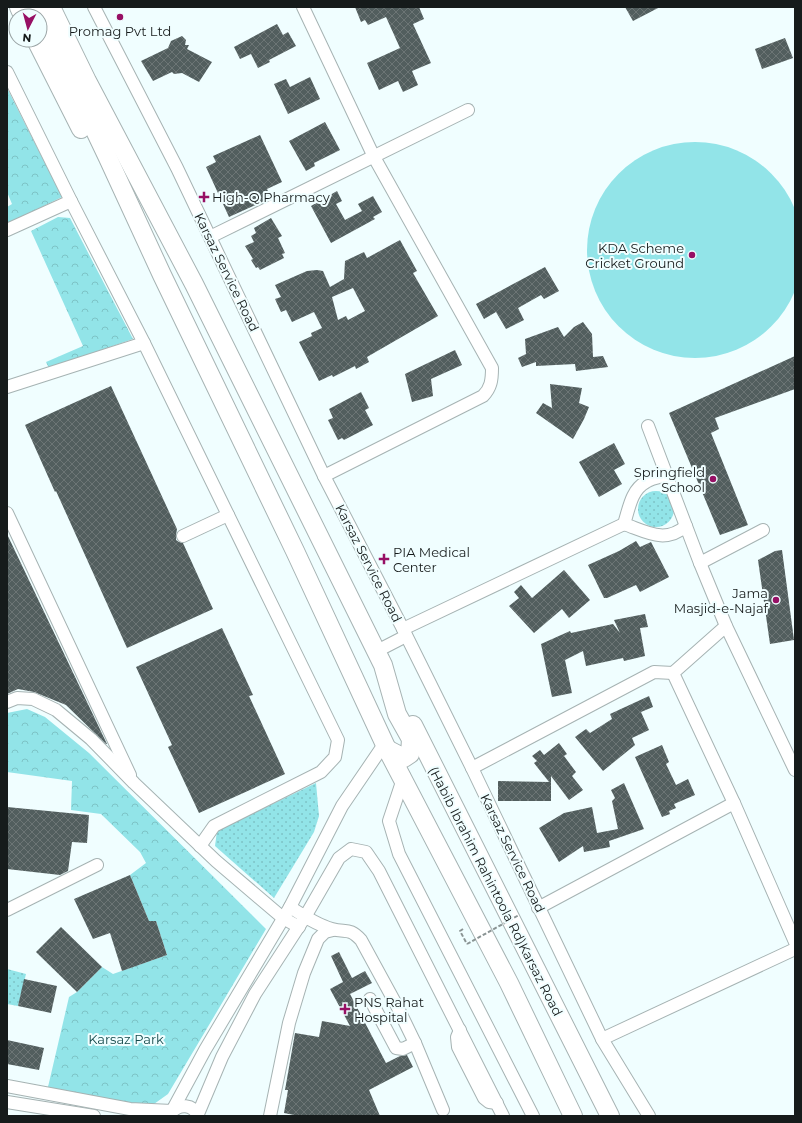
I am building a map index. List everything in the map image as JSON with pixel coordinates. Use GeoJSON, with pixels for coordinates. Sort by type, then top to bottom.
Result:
{"type":"FeatureCollection","features":[{"type":"Feature","properties":{"kind":"highway"},"geometry":{"type":"LineString","coordinates":[[36,7],[162,275],[295,551],[386,746],[509,982],[573,1116]]}},
{"type":"Feature","properties":{"kind":"highway"},"geometry":{"type":"LineString","coordinates":[[51,7],[87,81],[194,284],[379,659],[397,714],[411,739],[410,754],[404,758],[386,746]]}},
{"type":"Feature","properties":{"kind":"highway"},"geometry":{"type":"LineString","coordinates":[[64,7],[180,241],[194,284]]}},
{"type":"Feature","properties":{"kind":"highway"},"geometry":{"type":"LineString","coordinates":[[40,48],[105,178],[162,275]]}},
{"type":"Feature","properties":{"kind":"highway","name":"(Habib Ibrahim Rahintoola Rd)Karsaz Road"},"geometry":{"type":"LineString","coordinates":[[379,659],[610,1116]]}},
{"type":"Feature","properties":{"kind":"street","name":"Karsaz Service Road"},"geometry":{"type":"LineString","coordinates":[[94,7],[177,168],[324,476],[472,768],[602,1039],[649,1116]]}},
{"type":"Feature","properties":{"kind":"street"},"geometry":{"type":"LineString","coordinates":[[303,7],[374,157],[492,368],[492,379],[489,390],[483,396],[324,476]]}},
{"type":"Feature","properties":{"kind":"street"},"geometry":{"type":"LineString","coordinates":[[7,72],[144,343],[338,740],[335,757],[321,772],[214,826],[200,846]]}},
{"type":"Feature","properties":{"kind":"street"},"geometry":{"type":"LineString","coordinates":[[210,237],[468,110]]}},
{"type":"Feature","properties":{"kind":"street"},"geometry":{"type":"LineString","coordinates":[[7,230],[71,201]]}},
{"type":"Feature","properties":{"kind":"street"},"geometry":{"type":"LineString","coordinates":[[7,387],[144,343]]}},
{"type":"Feature","properties":{"kind":"street"},"geometry":{"type":"LineString","coordinates":[[648,426],[700,564],[726,626],[795,770]]}},
{"type":"Feature","properties":{"kind":"street"},"geometry":{"type":"LineString","coordinates":[[624,524],[632,498],[637,489],[646,481],[667,475]]}},
{"type":"Feature","properties":{"kind":"street"},"geometry":{"type":"LineString","coordinates":[[7,512],[134,783]]}},
{"type":"Feature","properties":{"kind":"street"},"geometry":{"type":"LineString","coordinates":[[183,536],[228,515]]}},
{"type":"Feature","properties":{"kind":"street"},"geometry":{"type":"LineString","coordinates":[[379,659],[404,633],[624,524],[655,535],[667,536],[686,526]]}},
{"type":"Feature","properties":{"kind":"street"},"geometry":{"type":"LineString","coordinates":[[700,564],[763,530]]}},
{"type":"Feature","properties":{"kind":"street"},"geometry":{"type":"LineString","coordinates":[[472,768],[654,672],[672,672],[726,626]]}},
{"type":"Feature","properties":{"kind":"street"},"geometry":{"type":"LineString","coordinates":[[672,672],[734,803],[795,942]]}},
{"type":"Feature","properties":{"kind":"street"},"geometry":{"type":"LineString","coordinates":[[7,702],[17,698],[33,699],[56,710],[91,739],[134,783],[200,846],[283,918],[333,930],[349,931],[356,934],[361,940],[397,1006],[415,1043],[443,1110]]}},
{"type":"Feature","properties":{"kind":"street"},"geometry":{"type":"LineString","coordinates":[[171,1114],[205,1050],[290,907],[342,806],[386,746]]}},
{"type":"Feature","properties":{"kind":"street"},"geometry":{"type":"LineString","coordinates":[[410,754],[389,821],[399,854],[533,1116]]}},
{"type":"Feature","properties":{"kind":"street"},"geometry":{"type":"LineString","coordinates":[[538,908],[734,803]]}},
{"type":"Feature","properties":{"kind":"street"},"geometry":{"type":"LineString","coordinates":[[198,1115],[222,1057],[255,994],[302,922],[339,858],[351,849],[366,852],[379,871],[504,1116]]}},
{"type":"Feature","properties":{"kind":"street"},"geometry":{"type":"LineString","coordinates":[[7,910],[97,865]]}},
{"type":"Feature","properties":{"kind":"street"},"geometry":{"type":"LineString","coordinates":[[290,907],[302,922]]}},
{"type":"Feature","properties":{"kind":"street"},"geometry":{"type":"LineString","coordinates":[[270,1116],[289,1023],[304,973],[318,939],[325,932],[333,930]]}},
{"type":"Feature","properties":{"kind":"street"},"geometry":{"type":"LineString","coordinates":[[602,1039],[795,949]]}},
{"type":"Feature","properties":{"kind":"street"},"geometry":{"type":"LineString","coordinates":[[370,999],[396,1048],[403,1049],[415,1043]]}},
{"type":"Feature","properties":{"kind":"street"},"geometry":{"type":"LineString","coordinates":[[205,1050],[222,1057]]}},
{"type":"Feature","properties":{"kind":"street"},"geometry":{"type":"LineString","coordinates":[[7,1086],[130,1109],[171,1114]]}},
{"type":"Feature","properties":{"kind":"street"},"geometry":{"type":"LineString","coordinates":[[7,1102],[42,1112],[94,1116]]}},
{"type":"Feature","properties":{"kind":"street"},"geometry":{"type":"LineString","coordinates":[[171,1114],[177,1108],[189,1106],[194,1109],[198,1115]]}},
{"type":"Feature","properties":{"kind":"path"},"geometry":{"type":"LineString","coordinates":[[460,930],[467,944],[519,915]]}},
{"type":"Feature","properties":{"kind":"green space"},"geometry":{"type":"Polygon","coordinates":[[[7,88],[62,197],[7,224],[7,207],[12,204],[7,192],[7,88]]]}},
{"type":"Feature","properties":{"kind":"green space","name":"KDA Scheme Cricket Ground"},"geometry":{"type":"Polygon","coordinates":[[[695,142],[716,144],[746,155],[771,174],[790,199],[801,229],[803,250],[801,271],[790,301],[771,326],[746,345],[716,356],[695,358],[674,356],[644,345],[619,326],[600,301],[589,271],[587,250],[589,229],[600,199],[619,174],[644,155],[674,144],[695,142]]]}},
{"type":"Feature","properties":{"kind":"green space"},"geometry":{"type":"Polygon","coordinates":[[[58,217],[70,218],[133,339],[49,368],[46,362],[83,346],[31,231],[58,217]]]}},
{"type":"Feature","properties":{"kind":"green space"},"geometry":{"type":"Polygon","coordinates":[[[660,491],[669,496],[673,502],[673,516],[669,522],[660,527],[652,527],[643,522],[639,516],[638,505],[643,496],[649,492],[660,491]]]}},
{"type":"Feature","properties":{"kind":"green space","name":"Karsaz Park"},"geometry":{"type":"Polygon","coordinates":[[[27,709],[45,717],[89,753],[266,929],[168,1094],[154,1104],[138,1107],[48,1087],[69,997],[77,992],[102,967],[113,974],[167,955],[156,921],[149,921],[130,875],[146,863],[140,852],[101,814],[71,810],[72,781],[7,772],[7,713],[27,709]]]}},
{"type":"Feature","properties":{"kind":"green space"},"geometry":{"type":"Polygon","coordinates":[[[316,783],[319,816],[314,832],[274,898],[215,846],[217,831],[316,783]]]}},
{"type":"Feature","properties":{"kind":"green space"},"geometry":{"type":"Polygon","coordinates":[[[7,969],[26,974],[18,1006],[7,1004],[7,969]]]}},
{"type":"Feature","properties":{"kind":"building"},"geometry":{"type":"Polygon","coordinates":[[[355,7],[419,7],[424,19],[413,24],[431,63],[412,71],[418,85],[403,92],[398,81],[379,90],[367,63],[400,48],[386,17],[368,25],[365,20],[361,22],[355,7]]]}},
{"type":"Feature","properties":{"kind":"building"},"geometry":{"type":"Polygon","coordinates":[[[625,7],[660,7],[633,21],[625,7]]]}},
{"type":"Feature","properties":{"kind":"building"},"geometry":{"type":"Polygon","coordinates":[[[277,24],[283,35],[288,32],[296,46],[269,60],[270,62],[258,68],[251,54],[240,59],[234,47],[277,24]]]}},
{"type":"Feature","properties":{"kind":"building"},"geometry":{"type":"Polygon","coordinates":[[[182,36],[186,40],[185,45],[189,45],[187,49],[212,62],[199,82],[182,73],[174,74],[172,72],[153,81],[141,61],[168,48],[171,41],[182,36]]]}},
{"type":"Feature","properties":{"kind":"building"},"geometry":{"type":"Polygon","coordinates":[[[785,38],[793,58],[762,69],[755,49],[785,38]]]}},
{"type":"Feature","properties":{"kind":"building"},"geometry":{"type":"Polygon","coordinates":[[[310,77],[320,99],[288,114],[274,84],[286,79],[290,87],[310,77]]]}},
{"type":"Feature","properties":{"kind":"building"},"geometry":{"type":"Polygon","coordinates":[[[325,122],[340,150],[314,163],[315,166],[306,171],[289,141],[325,122]]]}},
{"type":"Feature","properties":{"kind":"building"},"geometry":{"type":"Polygon","coordinates":[[[260,135],[282,182],[267,189],[271,198],[229,217],[206,167],[216,162],[213,156],[260,135]]]}},
{"type":"Feature","properties":{"kind":"building"},"geometry":{"type":"Polygon","coordinates":[[[337,191],[342,201],[336,204],[345,220],[362,211],[358,204],[373,196],[382,212],[373,217],[375,219],[331,243],[311,206],[337,191]]]}},
{"type":"Feature","properties":{"kind":"building"},"geometry":{"type":"Polygon","coordinates":[[[271,218],[282,236],[278,238],[285,253],[282,254],[284,258],[260,270],[258,267],[256,268],[251,260],[253,259],[245,246],[254,242],[251,236],[256,233],[254,228],[271,218]]]}},
{"type":"Feature","properties":{"kind":"building"},"geometry":{"type":"Polygon","coordinates":[[[400,240],[417,271],[413,273],[438,316],[367,357],[369,362],[356,369],[355,366],[333,377],[332,375],[319,381],[299,342],[312,336],[311,333],[322,328],[314,312],[292,322],[286,310],[281,312],[275,299],[281,297],[275,285],[307,271],[317,270],[323,271],[330,287],[344,279],[345,261],[364,252],[367,258],[400,240]],[[353,288],[332,297],[338,320],[346,316],[348,320],[365,311],[353,288]]]}},
{"type":"Feature","properties":{"kind":"building"},"geometry":{"type":"Polygon","coordinates":[[[545,267],[559,291],[544,299],[541,295],[518,308],[524,320],[506,329],[496,312],[484,319],[476,304],[545,267]]]}},
{"type":"Feature","properties":{"kind":"building"},"geometry":{"type":"Polygon","coordinates":[[[583,322],[592,334],[593,357],[603,356],[608,367],[576,371],[575,364],[536,366],[536,362],[522,367],[518,358],[526,354],[525,339],[558,327],[564,337],[574,327],[583,322]]]}},
{"type":"Feature","properties":{"kind":"building"},"geometry":{"type":"Polygon","coordinates":[[[455,350],[462,365],[431,379],[433,396],[412,402],[405,374],[455,350]]]}},
{"type":"Feature","properties":{"kind":"building","name":"Springfield School"},"geometry":{"type":"Polygon","coordinates":[[[795,356],[795,389],[715,418],[719,429],[711,433],[748,525],[720,535],[669,413],[795,356]]]}},
{"type":"Feature","properties":{"kind":"building"},"geometry":{"type":"Polygon","coordinates":[[[550,384],[582,388],[579,403],[589,407],[573,439],[536,413],[543,403],[552,408],[550,384]]]}},
{"type":"Feature","properties":{"kind":"building"},"geometry":{"type":"Polygon","coordinates":[[[111,386],[177,529],[176,540],[183,543],[213,609],[127,648],[25,425],[111,386]]]}},
{"type":"Feature","properties":{"kind":"building"},"geometry":{"type":"Polygon","coordinates":[[[361,392],[369,408],[365,410],[373,425],[344,440],[342,438],[338,440],[328,420],[333,418],[329,409],[361,392]]]}},
{"type":"Feature","properties":{"kind":"building"},"geometry":{"type":"Polygon","coordinates":[[[614,443],[625,464],[614,470],[622,484],[599,497],[579,462],[614,443]]]}},
{"type":"Feature","properties":{"kind":"building"},"geometry":{"type":"Polygon","coordinates":[[[7,534],[107,744],[66,705],[34,692],[18,689],[7,694],[7,534]]]}},
{"type":"Feature","properties":{"kind":"building"},"geometry":{"type":"Polygon","coordinates":[[[636,541],[640,547],[651,542],[669,577],[640,592],[636,585],[604,598],[588,565],[619,551],[636,541]]]}},
{"type":"Feature","properties":{"kind":"building","name":"Jama Masjid-e-Najaf"},"geometry":{"type":"Polygon","coordinates":[[[782,550],[794,640],[770,644],[758,560],[775,551],[782,550]]]}},
{"type":"Feature","properties":{"kind":"building"},"geometry":{"type":"Polygon","coordinates":[[[564,570],[590,600],[569,618],[562,609],[534,633],[509,606],[519,598],[514,592],[521,585],[532,598],[564,570]]]}},
{"type":"Feature","properties":{"kind":"building"},"geometry":{"type":"Polygon","coordinates":[[[645,614],[648,627],[640,628],[645,656],[624,661],[623,658],[586,666],[583,651],[565,660],[572,693],[552,697],[541,644],[570,631],[571,633],[613,624],[620,633],[614,620],[645,614]]]}},
{"type":"Feature","properties":{"kind":"building"},"geometry":{"type":"Polygon","coordinates":[[[222,628],[253,695],[249,696],[285,774],[199,813],[168,747],[172,745],[136,667],[222,628]]]}},
{"type":"Feature","properties":{"kind":"building"},"geometry":{"type":"Polygon","coordinates":[[[649,696],[653,707],[641,712],[649,730],[632,738],[635,745],[603,771],[575,737],[586,729],[590,733],[612,719],[610,714],[649,696]]]}},
{"type":"Feature","properties":{"kind":"building"},"geometry":{"type":"Polygon","coordinates":[[[559,743],[567,754],[564,756],[576,772],[572,776],[583,790],[569,800],[551,776],[551,801],[498,801],[498,781],[549,782],[534,763],[537,761],[532,756],[540,750],[544,755],[559,743]]]}},
{"type":"Feature","properties":{"kind":"building"},"geometry":{"type":"Polygon","coordinates":[[[662,745],[669,762],[666,764],[676,785],[688,779],[695,795],[674,804],[676,808],[669,811],[670,814],[662,817],[635,757],[662,745]]]}},
{"type":"Feature","properties":{"kind":"building"},"geometry":{"type":"Polygon","coordinates":[[[624,783],[644,829],[609,841],[610,847],[584,852],[583,846],[559,862],[539,828],[564,813],[592,807],[597,833],[618,829],[612,801],[615,798],[611,790],[624,783]]]}},
{"type":"Feature","properties":{"kind":"building"},"geometry":{"type":"Polygon","coordinates":[[[7,807],[89,815],[87,843],[72,842],[68,871],[60,875],[7,869],[7,807]]]}},
{"type":"Feature","properties":{"kind":"building"},"geometry":{"type":"Polygon","coordinates":[[[130,875],[149,921],[156,921],[167,955],[122,971],[110,933],[93,939],[74,899],[130,875]]]}},
{"type":"Feature","properties":{"kind":"building"},"geometry":{"type":"Polygon","coordinates":[[[61,927],[102,967],[77,992],[36,952],[61,927]]]}},
{"type":"Feature","properties":{"kind":"building"},"geometry":{"type":"Polygon","coordinates":[[[339,952],[352,978],[365,971],[372,983],[350,994],[386,1063],[400,1056],[407,1055],[413,1067],[369,1090],[380,1116],[294,1116],[284,1113],[288,1090],[285,1090],[295,1033],[319,1037],[322,1021],[350,1026],[330,989],[343,982],[331,956],[339,952]]]}},
{"type":"Feature","properties":{"kind":"building"},"geometry":{"type":"Polygon","coordinates":[[[24,979],[57,986],[51,1013],[18,1006],[24,979]]]}},
{"type":"Feature","properties":{"kind":"building"},"geometry":{"type":"Polygon","coordinates":[[[7,1040],[44,1048],[39,1070],[7,1064],[7,1040]]]}},
{"type":"Feature","properties":{"kind":"place","name":"Promag Pvt Ltd"},"geometry":{"type":"Point","coordinates":[120,17]}},
{"type":"Feature","properties":{"kind":"place","name":"High-Q Pharmacy"},"geometry":{"type":"Point","coordinates":[204,197]}},
{"type":"Feature","properties":{"kind":"place","name":"KDA Scheme Cricket Ground"},"geometry":{"type":"Point","coordinates":[692,255]}},
{"type":"Feature","properties":{"kind":"place","name":"Springfield School"},"geometry":{"type":"Point","coordinates":[713,479]}},
{"type":"Feature","properties":{"kind":"place","name":"PIA Medical Center"},"geometry":{"type":"Point","coordinates":[384,559]}},
{"type":"Feature","properties":{"kind":"place","name":"Jama Masjid-e-Najaf"},"geometry":{"type":"Point","coordinates":[776,600]}},
{"type":"Feature","properties":{"kind":"place","name":"PNS Rahat Hospital"},"geometry":{"type":"Point","coordinates":[345,1009]}}]}
